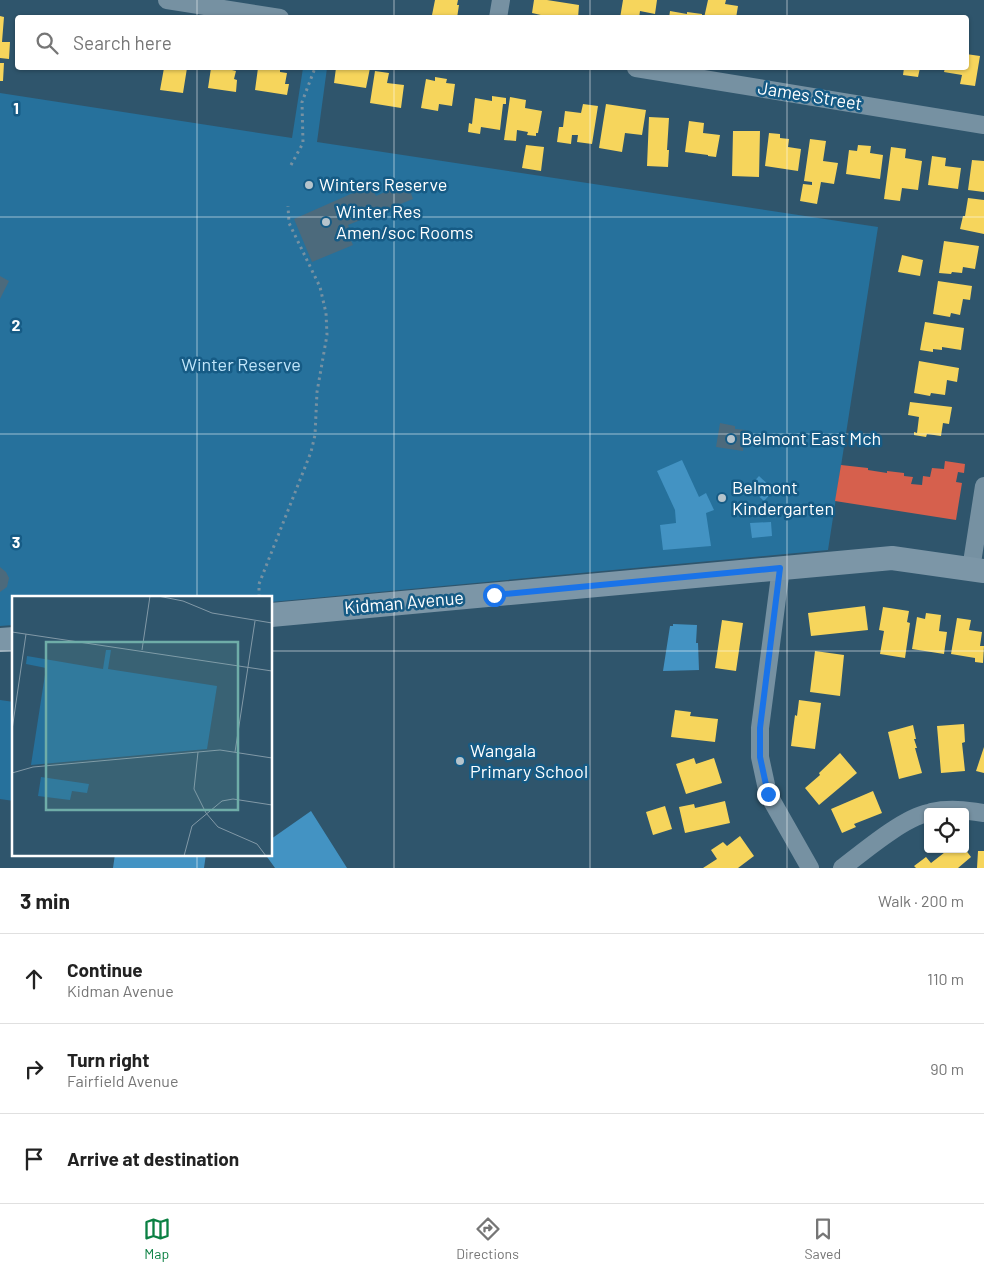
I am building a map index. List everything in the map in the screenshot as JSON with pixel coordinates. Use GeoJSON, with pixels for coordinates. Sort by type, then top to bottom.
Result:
{"type":"FeatureCollection","features":[{"type":"Feature","properties":{"kind":"street"},"geometry":{"type":"LineString","coordinates":[[167,0],[261,15]]}},
{"type":"Feature","properties":{"kind":"street"},"geometry":{"type":"LineString","coordinates":[[498,15],[501,0]]}},
{"type":"Feature","properties":{"kind":"street","name":"James Street"},"geometry":{"type":"LineString","coordinates":[[648,70],[984,125]]}},
{"type":"Feature","properties":{"kind":"street"},"geometry":{"type":"LineString","coordinates":[[977,570],[984,486]]}},
{"type":"Feature","properties":{"kind":"street","name":"Kidman Avenue"},"geometry":{"type":"LineString","coordinates":[[272,615],[892,558],[977,570]]}},
{"type":"Feature","properties":{"kind":"street"},"geometry":{"type":"LineString","coordinates":[[780,568],[760,728],[760,757],[768,794],[810,868]]}},
{"type":"Feature","properties":{"kind":"street"},"geometry":{"type":"LineString","coordinates":[[969,811],[984,813]]}},
{"type":"Feature","properties":{"kind":"street"},"geometry":{"type":"LineString","coordinates":[[842,868],[906,823],[924,815]]}},
{"type":"Feature","properties":{"kind":"path"},"geometry":{"type":"LineString","coordinates":[[291,165],[303,143],[302,102],[314,70]]}},
{"type":"Feature","properties":{"kind":"path"},"geometry":{"type":"LineString","coordinates":[[259,596],[259,584],[311,452],[315,435],[317,392],[326,335],[326,313],[320,287],[289,224],[288,206]]}},
{"type":"Feature","properties":{"kind":"green space","name":"Winter Reserve"},"geometry":{"type":"Polygon","coordinates":[[[303,70],[327,70],[317,142],[878,227],[828,550],[272,602],[272,596],[12,596],[12,625],[0,626],[0,93],[292,138],[303,70]]]}},
{"type":"Feature","properties":{"kind":"green space"},"geometry":{"type":"Polygon","coordinates":[[[0,700],[12,702],[12,801],[0,799],[0,700]]]}},
{"type":"Feature","properties":{"kind":"building: Homes"},"geometry":{"type":"Polygon","coordinates":[[[435,0],[458,0],[457,15],[432,15],[435,0]]]}},
{"type":"Feature","properties":{"kind":"building: Homes"},"geometry":{"type":"Polygon","coordinates":[[[534,0],[579,5],[578,15],[541,15],[532,13],[534,0]]]}},
{"type":"Feature","properties":{"kind":"building: Homes"},"geometry":{"type":"Polygon","coordinates":[[[623,0],[657,0],[655,14],[640,11],[639,15],[620,15],[623,0]]]}},
{"type":"Feature","properties":{"kind":"building: Homes"},"geometry":{"type":"Polygon","coordinates":[[[708,0],[726,0],[725,4],[738,6],[736,15],[705,15],[708,0]]]}},
{"type":"Feature","properties":{"kind":"building: Homes"},"geometry":{"type":"Polygon","coordinates":[[[670,11],[702,14],[702,15],[669,15],[670,11]]]}},
{"type":"Feature","properties":{"kind":"building: Homes"},"geometry":{"type":"Polygon","coordinates":[[[0,16],[4,17],[2,42],[10,42],[9,59],[0,58],[0,16]]]}},
{"type":"Feature","properties":{"kind":"building: Homes"},"geometry":{"type":"Polygon","coordinates":[[[969,54],[980,56],[975,86],[960,84],[962,75],[944,72],[944,70],[969,70],[969,54]]]}},
{"type":"Feature","properties":{"kind":"building: Homes"},"geometry":{"type":"Polygon","coordinates":[[[0,63],[4,63],[3,81],[0,81],[0,63]]]}},
{"type":"Feature","properties":{"kind":"building: Homes"},"geometry":{"type":"Polygon","coordinates":[[[164,70],[187,70],[183,93],[160,90],[164,70]]]}},
{"type":"Feature","properties":{"kind":"building: Homes"},"geometry":{"type":"Polygon","coordinates":[[[211,70],[236,71],[234,79],[237,80],[236,92],[208,88],[211,70]]]}},
{"type":"Feature","properties":{"kind":"building: Homes"},"geometry":{"type":"Polygon","coordinates":[[[258,70],[280,70],[280,72],[287,73],[285,84],[289,84],[287,95],[255,90],[258,70]]]}},
{"type":"Feature","properties":{"kind":"building: Homes"},"geometry":{"type":"Polygon","coordinates":[[[336,70],[370,70],[366,88],[334,83],[336,70]]]}},
{"type":"Feature","properties":{"kind":"building: Homes"},"geometry":{"type":"Polygon","coordinates":[[[904,70],[920,70],[918,77],[903,75],[904,70]]]}},
{"type":"Feature","properties":{"kind":"building: Homes"},"geometry":{"type":"Polygon","coordinates":[[[375,71],[389,73],[387,83],[404,85],[401,108],[370,103],[375,71]]]}},
{"type":"Feature","properties":{"kind":"building: Homes"},"geometry":{"type":"Polygon","coordinates":[[[435,77],[447,79],[446,83],[455,84],[452,106],[439,104],[438,111],[421,108],[426,79],[435,81],[435,77]]]}},
{"type":"Feature","properties":{"kind":"building: Homes"},"geometry":{"type":"Polygon","coordinates":[[[492,96],[506,98],[506,104],[503,104],[500,130],[481,127],[480,134],[468,132],[469,123],[472,124],[475,98],[492,101],[492,96]]]}},
{"type":"Feature","properties":{"kind":"building: Homes"},"geometry":{"type":"Polygon","coordinates":[[[510,97],[526,100],[525,108],[542,111],[536,136],[527,135],[528,132],[517,130],[516,141],[504,140],[510,97]]]}},
{"type":"Feature","properties":{"kind":"building: Homes"},"geometry":{"type":"Polygon","coordinates":[[[583,104],[598,106],[592,144],[577,142],[578,135],[572,135],[571,144],[557,142],[559,127],[563,127],[565,111],[581,113],[583,104]]]}},
{"type":"Feature","properties":{"kind":"building: Homes"},"geometry":{"type":"Polygon","coordinates":[[[606,104],[646,110],[642,135],[625,133],[622,152],[599,148],[606,104]]]}},
{"type":"Feature","properties":{"kind":"building: Homes"},"geometry":{"type":"Polygon","coordinates":[[[649,117],[669,118],[668,167],[647,166],[649,117]]]}},
{"type":"Feature","properties":{"kind":"building: Homes"},"geometry":{"type":"Polygon","coordinates":[[[689,121],[704,123],[703,133],[720,135],[716,157],[685,152],[689,121]]]}},
{"type":"Feature","properties":{"kind":"building: Homes"},"geometry":{"type":"Polygon","coordinates":[[[733,131],[760,131],[759,177],[732,176],[733,131]]]}},
{"type":"Feature","properties":{"kind":"building: Homes"},"geometry":{"type":"Polygon","coordinates":[[[769,133],[780,134],[780,138],[789,139],[788,147],[801,149],[798,171],[765,166],[769,133]]]}},
{"type":"Feature","properties":{"kind":"building: Homes"},"geometry":{"type":"Polygon","coordinates":[[[810,139],[826,141],[823,161],[838,163],[834,184],[821,182],[817,204],[800,201],[803,184],[812,185],[812,182],[804,181],[810,139]]]}},
{"type":"Feature","properties":{"kind":"building: Homes"},"geometry":{"type":"Polygon","coordinates":[[[526,145],[544,147],[541,171],[522,168],[526,145]]]}},
{"type":"Feature","properties":{"kind":"building: Homes"},"geometry":{"type":"Polygon","coordinates":[[[858,145],[871,146],[870,153],[883,155],[880,179],[846,174],[849,150],[857,151],[858,145]]]}},
{"type":"Feature","properties":{"kind":"building: Homes"},"geometry":{"type":"Polygon","coordinates":[[[891,147],[906,149],[905,158],[922,161],[918,190],[902,188],[900,201],[884,199],[891,147]]]}},
{"type":"Feature","properties":{"kind":"building: Homes"},"geometry":{"type":"Polygon","coordinates":[[[932,156],[946,158],[945,166],[961,168],[958,189],[928,185],[932,156]]]}},
{"type":"Feature","properties":{"kind":"building: Homes"},"geometry":{"type":"Polygon","coordinates":[[[972,160],[984,161],[984,192],[968,190],[972,160]]]}},
{"type":"Feature","properties":{"kind":"building: Homes"},"geometry":{"type":"Polygon","coordinates":[[[968,198],[984,200],[984,234],[960,229],[963,216],[965,216],[968,198]]]}},
{"type":"Feature","properties":{"kind":"building: Homes"},"geometry":{"type":"Polygon","coordinates":[[[944,241],[979,246],[975,269],[963,267],[962,273],[939,273],[944,241]]]}},
{"type":"Feature","properties":{"kind":"building: Homes"},"geometry":{"type":"Polygon","coordinates":[[[902,255],[923,260],[920,276],[898,272],[902,255]]]}},
{"type":"Feature","properties":{"kind":"building: Homes"},"geometry":{"type":"Polygon","coordinates":[[[938,281],[972,286],[970,300],[963,299],[960,315],[951,313],[950,317],[933,314],[938,281]]]}},
{"type":"Feature","properties":{"kind":"building: Homes"},"geometry":{"type":"Polygon","coordinates":[[[925,322],[964,328],[961,350],[942,347],[942,350],[933,349],[933,352],[920,350],[925,322]]]}},
{"type":"Feature","properties":{"kind":"building: Homes"},"geometry":{"type":"Polygon","coordinates":[[[919,361],[959,368],[957,382],[947,380],[945,395],[931,393],[930,396],[914,393],[919,361]]]}},
{"type":"Feature","properties":{"kind":"building: Homes"},"geometry":{"type":"Polygon","coordinates":[[[910,402],[952,407],[949,424],[943,423],[941,436],[927,434],[926,437],[914,435],[914,432],[917,433],[919,417],[908,415],[910,402]]]}},
{"type":"Feature","properties":{"kind":"building: Homes"},"geometry":{"type":"Polygon","coordinates":[[[865,606],[868,630],[811,636],[808,613],[865,606]]]}},
{"type":"Feature","properties":{"kind":"building: Homes"},"geometry":{"type":"Polygon","coordinates":[[[883,607],[909,611],[907,622],[910,623],[905,658],[880,654],[884,631],[879,630],[883,607]]]}},
{"type":"Feature","properties":{"kind":"building: Homes"},"geometry":{"type":"Polygon","coordinates":[[[926,613],[941,615],[939,631],[947,632],[944,654],[912,649],[917,617],[925,619],[926,613]]]}},
{"type":"Feature","properties":{"kind":"building: Homes"},"geometry":{"type":"Polygon","coordinates":[[[957,618],[971,620],[969,630],[982,632],[980,646],[984,646],[983,663],[975,662],[975,658],[951,654],[957,618]]]}},
{"type":"Feature","properties":{"kind":"building: Homes"},"geometry":{"type":"Polygon","coordinates":[[[722,620],[743,623],[736,671],[715,668],[722,620]]]}},
{"type":"Feature","properties":{"kind":"building: Homes"},"geometry":{"type":"Polygon","coordinates":[[[815,651],[844,655],[840,696],[810,692],[815,651]]]}},
{"type":"Feature","properties":{"kind":"building: Homes"},"geometry":{"type":"Polygon","coordinates":[[[799,700],[821,703],[815,749],[791,746],[799,700]]]}},
{"type":"Feature","properties":{"kind":"building: Homes"},"geometry":{"type":"Polygon","coordinates":[[[675,710],[691,712],[690,716],[718,719],[715,742],[671,737],[675,710]]]}},
{"type":"Feature","properties":{"kind":"building: Homes"},"geometry":{"type":"Polygon","coordinates":[[[964,724],[965,742],[962,743],[965,771],[941,773],[937,726],[964,724]]]}},
{"type":"Feature","properties":{"kind":"building: Homes"},"geometry":{"type":"Polygon","coordinates":[[[913,725],[917,748],[915,748],[922,773],[899,779],[888,732],[913,725]]]}},
{"type":"Feature","properties":{"kind":"building: Homes"},"geometry":{"type":"Polygon","coordinates":[[[984,747],[984,773],[976,771],[984,747]]]}},
{"type":"Feature","properties":{"kind":"building: Homes"},"geometry":{"type":"Polygon","coordinates":[[[840,753],[857,773],[819,805],[805,788],[840,753]]]}},
{"type":"Feature","properties":{"kind":"building: Homes"},"geometry":{"type":"Polygon","coordinates":[[[694,758],[696,764],[714,758],[722,783],[686,794],[676,764],[694,758]]]}},
{"type":"Feature","properties":{"kind":"building: Homes"},"geometry":{"type":"Polygon","coordinates":[[[873,791],[882,813],[854,824],[856,827],[842,833],[831,809],[873,791]]]}},
{"type":"Feature","properties":{"kind":"building: Homes"},"geometry":{"type":"Polygon","coordinates":[[[725,801],[730,823],[685,833],[679,807],[694,804],[695,808],[725,801]]]}},
{"type":"Feature","properties":{"kind":"building: Homes"},"geometry":{"type":"Polygon","coordinates":[[[665,806],[672,829],[653,835],[646,812],[665,806]]]}},
{"type":"Feature","properties":{"kind":"building: Homes"},"geometry":{"type":"Polygon","coordinates":[[[740,836],[754,856],[738,868],[703,868],[717,859],[711,850],[723,842],[727,846],[740,836]]]}},
{"type":"Feature","properties":{"kind":"building: Homes"},"geometry":{"type":"Polygon","coordinates":[[[978,851],[984,851],[984,868],[977,868],[978,851]]]}},
{"type":"Feature","properties":{"kind":"building: Homes"},"geometry":{"type":"Polygon","coordinates":[[[944,853],[968,853],[971,857],[958,868],[916,868],[914,866],[926,857],[931,863],[944,853]]]}},
{"type":"Feature","properties":{"kind":"building: Shops"},"geometry":{"type":"Polygon","coordinates":[[[945,461],[965,464],[964,473],[958,472],[956,482],[962,483],[956,520],[835,501],[841,465],[868,468],[868,470],[887,473],[887,471],[904,473],[904,476],[913,477],[911,484],[922,485],[923,476],[930,477],[932,468],[944,469],[945,461]]]}},
{"type":"Feature","properties":{"kind":"building: Schools"},"geometry":{"type":"Polygon","coordinates":[[[682,460],[699,497],[706,493],[714,510],[706,513],[711,546],[663,550],[660,525],[676,523],[675,510],[657,471],[682,460]]]}},
{"type":"Feature","properties":{"kind":"building: Schools"},"geometry":{"type":"Polygon","coordinates":[[[759,476],[774,490],[764,501],[749,487],[759,476]]]}},
{"type":"Feature","properties":{"kind":"building: Schools"},"geometry":{"type":"Polygon","coordinates":[[[771,522],[772,536],[752,538],[750,523],[771,522]]]}},
{"type":"Feature","properties":{"kind":"building: Schools"},"geometry":{"type":"Polygon","coordinates":[[[673,624],[697,625],[696,643],[698,643],[699,670],[663,671],[670,626],[673,626],[673,624]]]}},
{"type":"Feature","properties":{"kind":"building: Schools"},"geometry":{"type":"Polygon","coordinates":[[[311,811],[347,868],[275,868],[266,856],[272,856],[272,838],[311,811]]]}},
{"type":"Feature","properties":{"kind":"building: Schools"},"geometry":{"type":"Polygon","coordinates":[[[115,856],[206,856],[204,868],[113,868],[115,856]]]}},
{"type":"Feature","properties":{"kind":"building: Other","name":"Winter Res Amen/soc Rooms"},"geometry":{"type":"Polygon","coordinates":[[[407,182],[413,199],[348,225],[351,233],[348,234],[353,245],[312,262],[294,219],[371,185],[376,196],[407,182]]]}},
{"type":"Feature","properties":{"kind":"building: Other"},"geometry":{"type":"Polygon","coordinates":[[[0,276],[9,281],[0,299],[0,276]]]}},
{"type":"Feature","properties":{"kind":"building: Other","name":"Belmont East Mch"},"geometry":{"type":"Polygon","coordinates":[[[720,423],[735,426],[735,429],[746,430],[743,451],[716,447],[720,423]]]}},
{"type":"Feature","properties":{"kind":"building: Other"},"geometry":{"type":"Polygon","coordinates":[[[0,567],[9,578],[7,587],[0,592],[0,567]]]}},
{"type":"Feature","properties":{"kind":"place","name":"Winters Reserve"},"geometry":{"type":"Point","coordinates":[309,185]}},
{"type":"Feature","properties":{"kind":"place","name":"Winter Res Amen/soc Rooms"},"geometry":{"type":"Point","coordinates":[326,222]}},
{"type":"Feature","properties":{"kind":"place","name":"Belmont East Mch"},"geometry":{"type":"Point","coordinates":[731,439]}},
{"type":"Feature","properties":{"kind":"place","name":"Belmont Kindergarten"},"geometry":{"type":"Point","coordinates":[722,498]}},
{"type":"Feature","properties":{"kind":"place","name":"Wangala Primary School"},"geometry":{"type":"Point","coordinates":[460,761]}},
{"type":"Feature","properties":{"kind":"route"},"geometry":{"type":"LineString","coordinates":[[494,595],[780,568],[760,728],[760,757],[768,794]]}}]}
